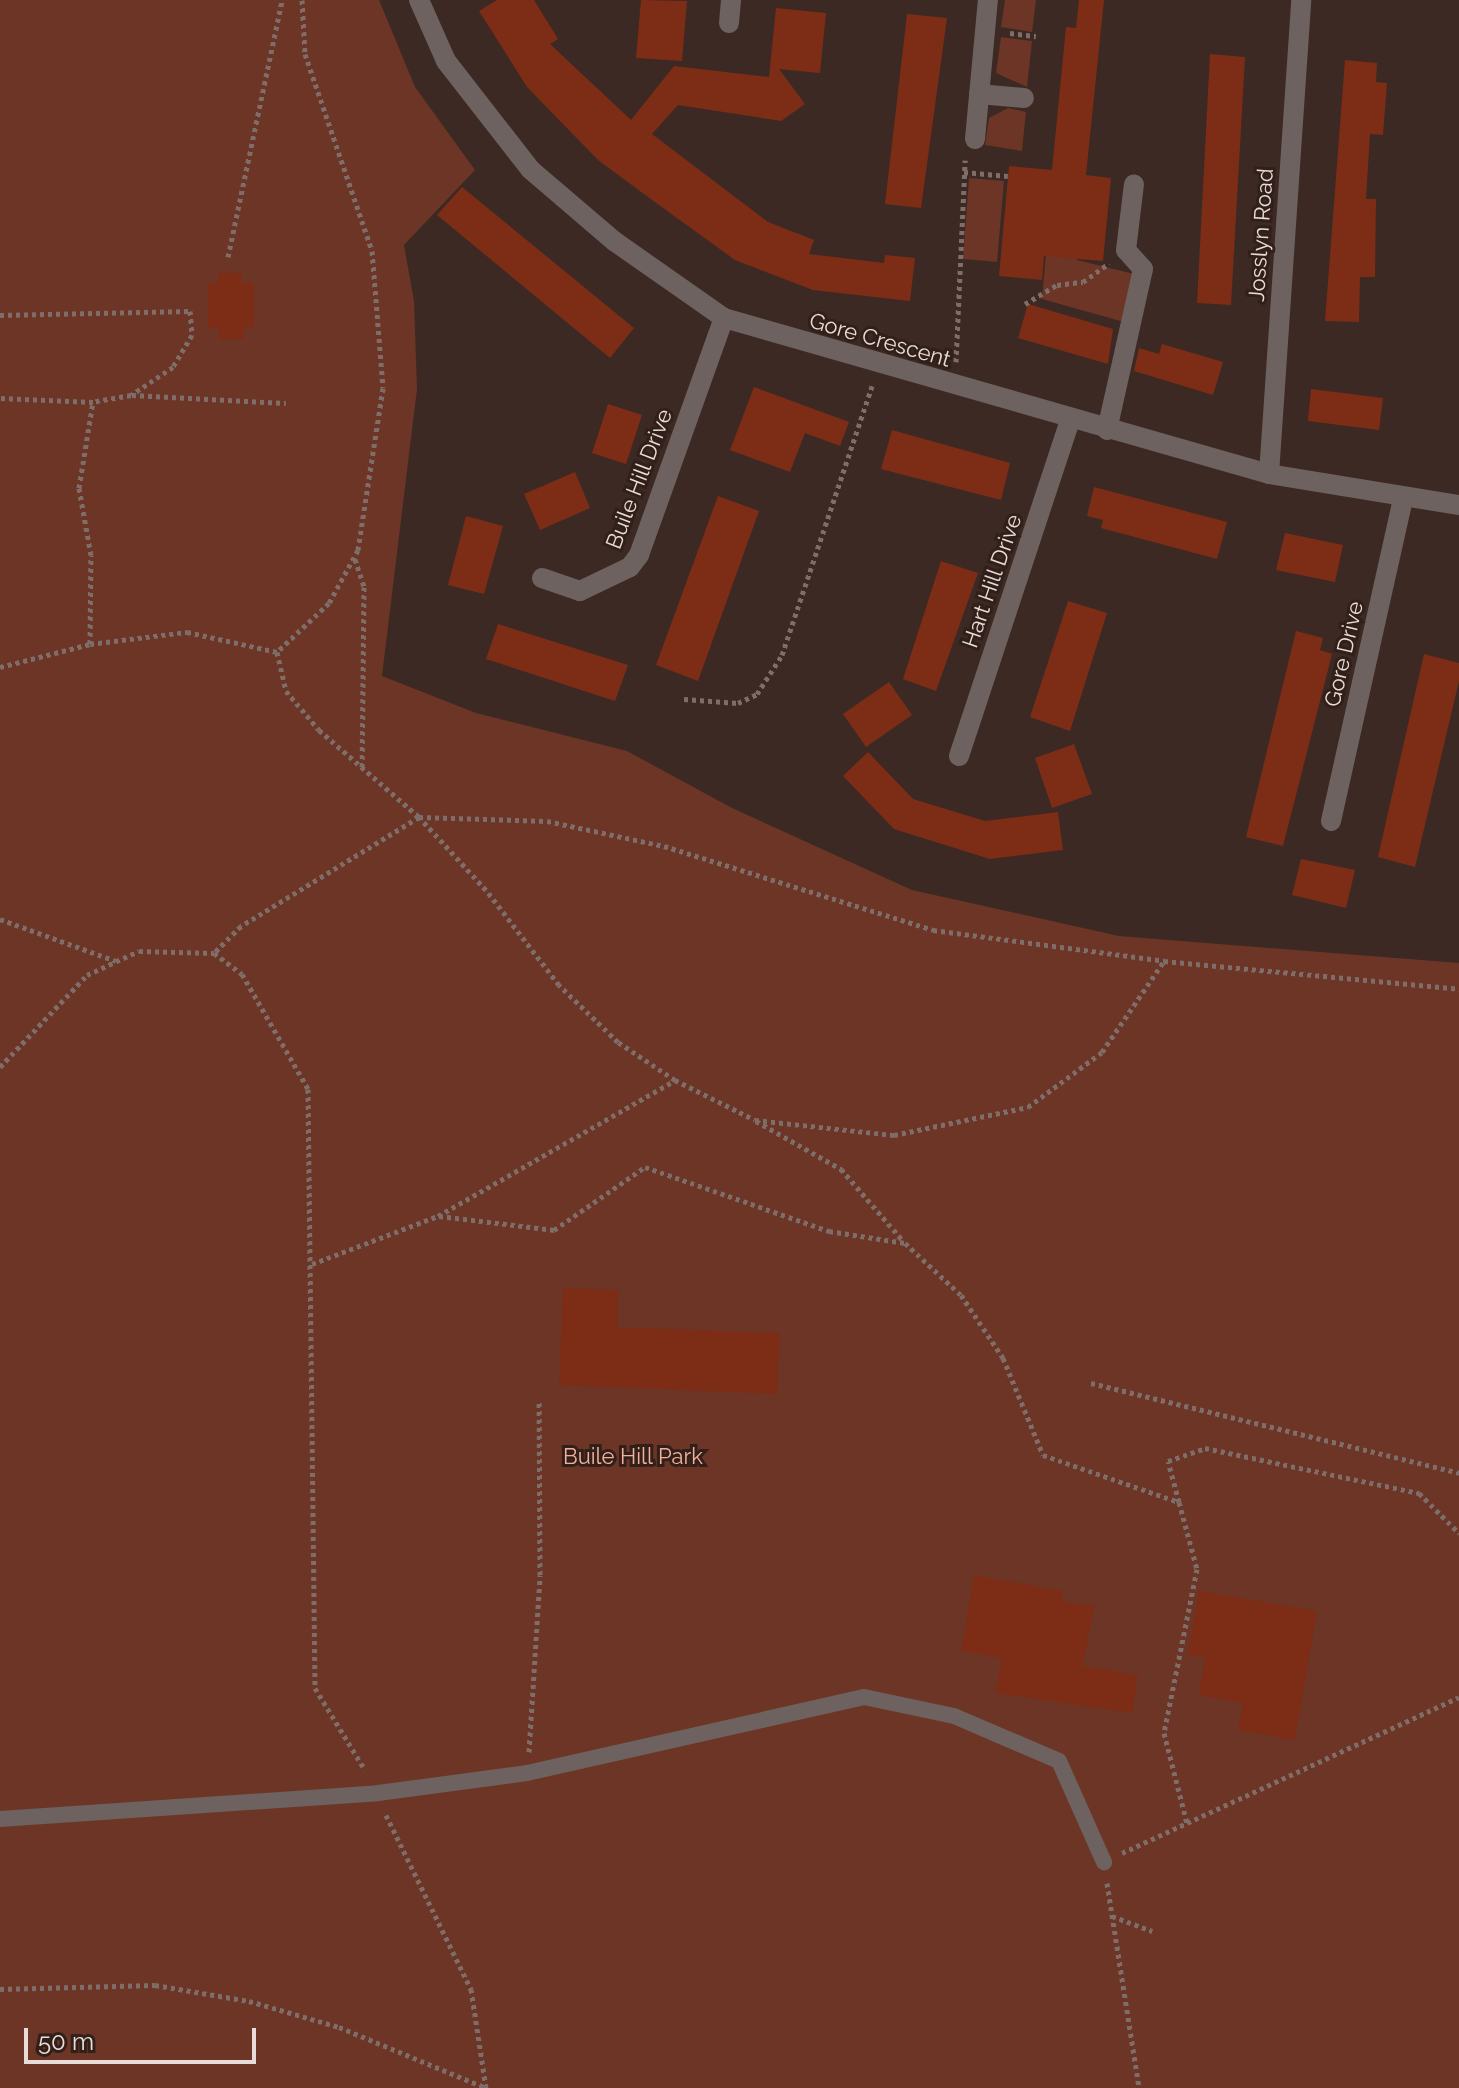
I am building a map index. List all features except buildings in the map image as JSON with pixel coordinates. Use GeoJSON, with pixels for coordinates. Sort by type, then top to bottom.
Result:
{"type":"FeatureCollection","features":[{"type":"Feature","properties":{"kind":"street","name":"Gore Crescent"},"geometry":{"type":"LineString","coordinates":[[419,0],[446,61],[531,170],[626,250],[724,318],[1070,421],[1269,474],[1459,505]]}},
{"type":"Feature","properties":{"kind":"street"},"geometry":{"type":"LineString","coordinates":[[729,23],[731,0]]}},
{"type":"Feature","properties":{"kind":"street"},"geometry":{"type":"LineString","coordinates":[[975,139],[988,0]]}},
{"type":"Feature","properties":{"kind":"street","name":"Josslyn Road"},"geometry":{"type":"LineString","coordinates":[[1269,474],[1301,0]]}},
{"type":"Feature","properties":{"kind":"street"},"geometry":{"type":"LineString","coordinates":[[979,94],[1024,98]]}},
{"type":"Feature","properties":{"kind":"street"},"geometry":{"type":"LineString","coordinates":[[1107,430],[1143,269],[1126,250],[1134,184]]}},
{"type":"Feature","properties":{"kind":"street","name":"Buile Hill Drive"},"geometry":{"type":"LineString","coordinates":[[542,578],[580,591],[630,567],[639,555],[724,318]]}},
{"type":"Feature","properties":{"kind":"street","name":"Hart Hill Drive"},"geometry":{"type":"LineString","coordinates":[[959,756],[1070,421]]}},
{"type":"Feature","properties":{"kind":"street","name":"Gore Drive"},"geometry":{"type":"LineString","coordinates":[[1331,821],[1403,498]]}},
{"type":"Feature","properties":{"kind":"lane"},"geometry":{"type":"LineString","coordinates":[[0,1819],[378,1793],[527,1773],[864,1697],[954,1716],[1059,1761],[1104,1862]]}},
{"type":"Feature","properties":{"kind":"path"},"geometry":{"type":"LineString","coordinates":[[228,257],[282,0]]}},
{"type":"Feature","properties":{"kind":"path"},"geometry":{"type":"LineString","coordinates":[[277,652],[329,603],[354,558],[375,464],[382,327],[372,251],[305,54],[302,0]]}},
{"type":"Feature","properties":{"kind":"path"},"geometry":{"type":"LineString","coordinates":[[954,387],[966,141],[975,139]]}},
{"type":"Feature","properties":{"kind":"path"},"geometry":{"type":"LineString","coordinates":[[964,172],[1008,176]]}},
{"type":"Feature","properties":{"kind":"path"},"geometry":{"type":"LineString","coordinates":[[1025,304],[1057,285],[1083,282],[1126,250]]}},
{"type":"Feature","properties":{"kind":"path"},"geometry":{"type":"LineString","coordinates":[[0,315],[190,311],[192,335],[173,367],[131,395]]}},
{"type":"Feature","properties":{"kind":"path"},"geometry":{"type":"LineString","coordinates":[[684,699],[738,703],[757,694],[782,655],[879,366]]}},
{"type":"Feature","properties":{"kind":"path"},"geometry":{"type":"LineString","coordinates":[[0,398],[93,402],[131,395],[286,403]]}},
{"type":"Feature","properties":{"kind":"path"},"geometry":{"type":"LineString","coordinates":[[90,644],[91,555],[79,488],[93,402]]}},
{"type":"Feature","properties":{"kind":"path"},"geometry":{"type":"LineString","coordinates":[[354,558],[364,587],[362,767]]}},
{"type":"Feature","properties":{"kind":"path"},"geometry":{"type":"LineString","coordinates":[[0,667],[90,644],[187,632],[277,652]]}},
{"type":"Feature","properties":{"kind":"path"},"geometry":{"type":"LineString","coordinates":[[277,652],[286,691],[362,767],[419,817],[486,890],[559,985],[618,1042],[675,1080],[755,1120],[841,1169],[905,1243],[961,1295],[1003,1358],[1043,1455],[1179,1502]]}},
{"type":"Feature","properties":{"kind":"path"},"geometry":{"type":"LineString","coordinates":[[214,953],[241,926],[419,817],[547,821],[664,846],[933,930],[1164,961],[1459,989]]}},
{"type":"Feature","properties":{"kind":"path"},"geometry":{"type":"LineString","coordinates":[[0,919],[117,961]]}},
{"type":"Feature","properties":{"kind":"path"},"geometry":{"type":"LineString","coordinates":[[0,1067],[87,975],[139,951],[214,953],[242,974],[308,1089],[315,1688],[378,1793],[471,1989],[486,2088]]}},
{"type":"Feature","properties":{"kind":"path"},"geometry":{"type":"LineString","coordinates":[[755,1120],[894,1135],[1028,1107],[1102,1052],[1164,961]]}},
{"type":"Feature","properties":{"kind":"path"},"geometry":{"type":"LineString","coordinates":[[312,1264],[438,1216],[675,1080]]}},
{"type":"Feature","properties":{"kind":"path"},"geometry":{"type":"LineString","coordinates":[[438,1216],[554,1230],[645,1167],[829,1231],[905,1243]]}},
{"type":"Feature","properties":{"kind":"path"},"geometry":{"type":"LineString","coordinates":[[1091,1383],[1459,1473]]}},
{"type":"Feature","properties":{"kind":"path"},"geometry":{"type":"LineString","coordinates":[[527,1773],[540,1575],[539,1400]]}},
{"type":"Feature","properties":{"kind":"path"},"geometry":{"type":"LineString","coordinates":[[1187,1823],[1164,1733],[1197,1569],[1168,1461],[1205,1448],[1419,1493],[1459,1533]]}},
{"type":"Feature","properties":{"kind":"path"},"geometry":{"type":"LineString","coordinates":[[1139,2088],[1104,1862],[1459,1697]]}},
{"type":"Feature","properties":{"kind":"path"},"geometry":{"type":"LineString","coordinates":[[1112,1916],[1152,1931]]}},
{"type":"Feature","properties":{"kind":"path"},"geometry":{"type":"LineString","coordinates":[[0,1989],[155,1985],[249,2001],[339,2027],[486,2088]]}},
{"type":"Feature","properties":{"kind":"green space","name":"Buile Hill Park"},"geometry":{"type":"Polygon","coordinates":[[[0,0],[379,0],[415,87],[475,170],[404,245],[414,301],[417,389],[382,676],[476,713],[627,751],[732,808],[912,890],[1119,936],[1459,963],[1459,2088],[0,2088],[0,0]]]}},
{"type":"Feature","properties":{"kind":"green space"},"geometry":{"type":"Polygon","coordinates":[[[1005,0],[1036,0],[1032,32],[1001,27],[1005,0]]]}},
{"type":"Feature","properties":{"kind":"green space"},"geometry":{"type":"Polygon","coordinates":[[[1001,37],[1032,41],[1027,87],[996,73],[1001,37]]]}},
{"type":"Feature","properties":{"kind":"green space"},"geometry":{"type":"Polygon","coordinates":[[[1008,108],[1026,112],[1022,151],[985,145],[989,118],[1008,108]]]}},
{"type":"Feature","properties":{"kind":"green space"},"geometry":{"type":"Polygon","coordinates":[[[1053,172],[1086,175],[1077,260],[1138,275],[1131,324],[1042,299],[1053,172]]]}},
{"type":"Feature","properties":{"kind":"green space"},"geometry":{"type":"Polygon","coordinates":[[[969,178],[1004,181],[997,262],[963,259],[969,178]]]}}]}
